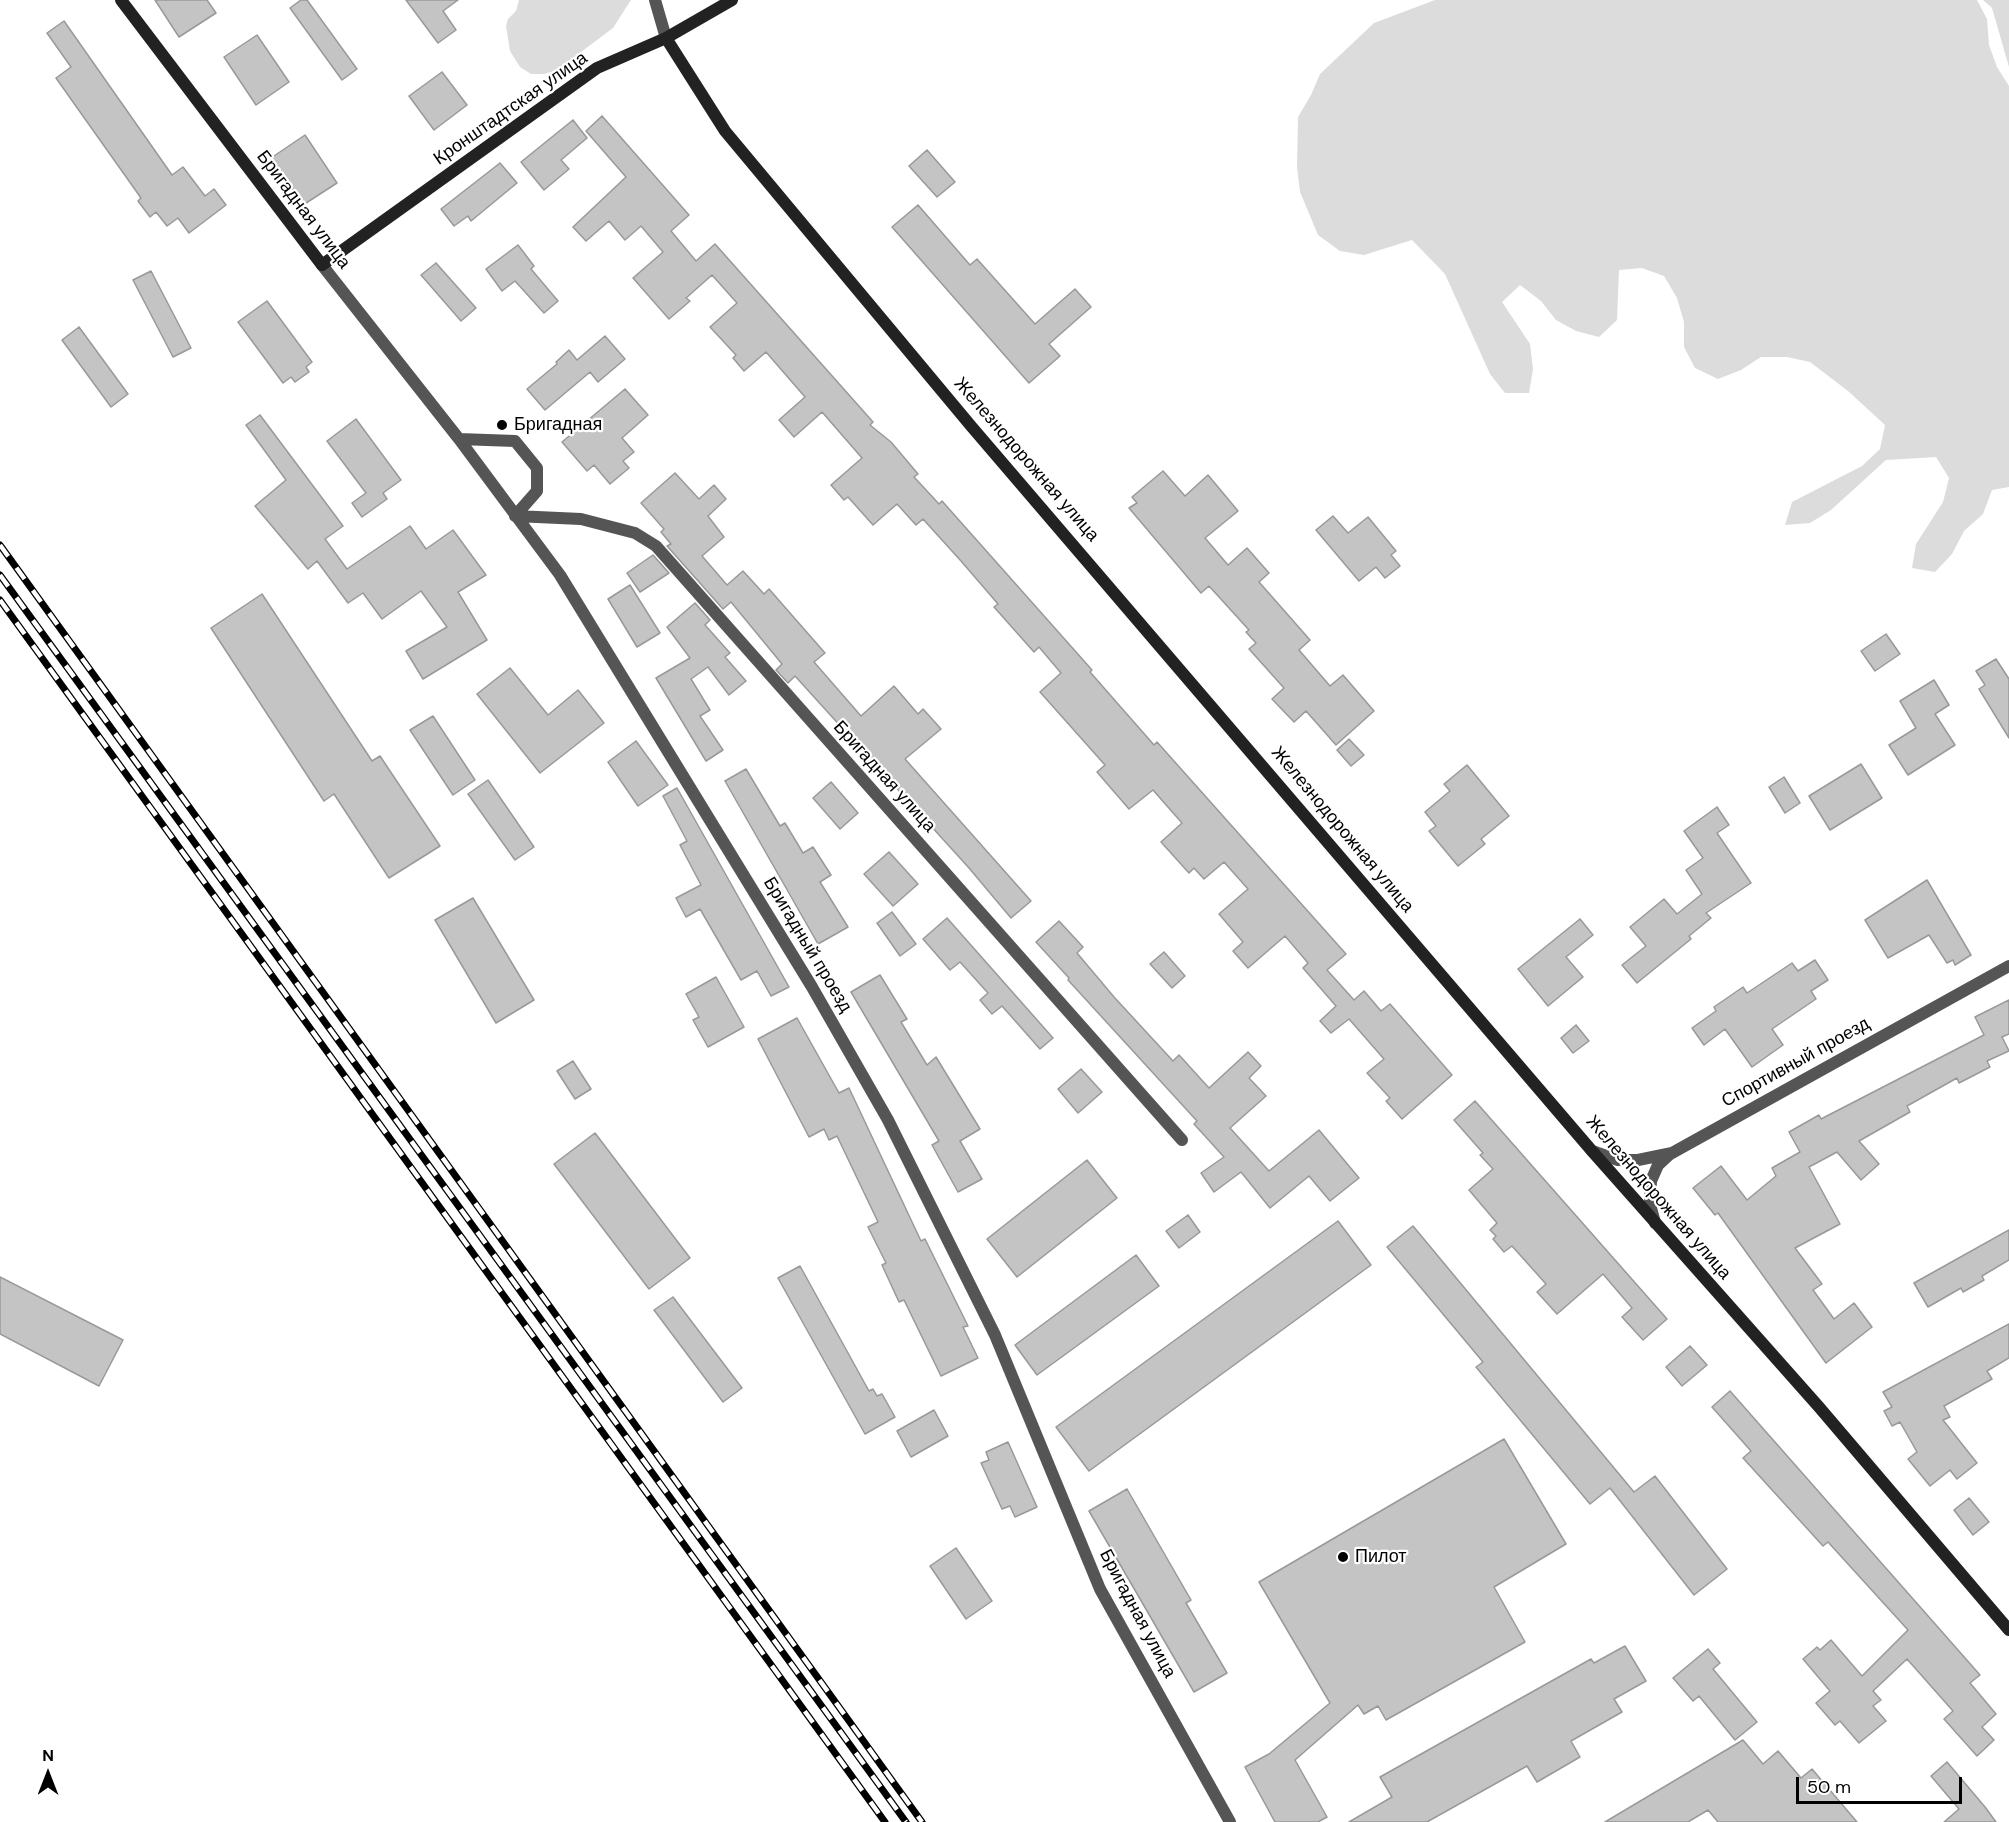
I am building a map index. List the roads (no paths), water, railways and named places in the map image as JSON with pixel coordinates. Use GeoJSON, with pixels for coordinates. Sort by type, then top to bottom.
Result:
{"type":"FeatureCollection","features":[{"type":"Feature","properties":{"kind":"street","name":"Бригадная улица"},"geometry":{"type":"LineString","coordinates":[[121,0],[322,265],[459,439],[515,516],[581,519],[635,533],[656,546],[1182,1140]]}},
{"type":"Feature","properties":{"kind":"street"},"geometry":{"type":"LineString","coordinates":[[655,0],[666,38]]}},
{"type":"Feature","properties":{"kind":"street","name":"Кронштадтская улица"},"geometry":{"type":"LineString","coordinates":[[322,265],[597,68],[666,38],[732,0]]}},
{"type":"Feature","properties":{"kind":"street","name":"Железнодорожная улица"},"geometry":{"type":"LineString","coordinates":[[666,38],[724,131],[971,426],[1592,1151],[1819,1407],[2009,1630]]}},
{"type":"Feature","properties":{"kind":"street"},"geometry":{"type":"LineString","coordinates":[[459,439],[515,441],[537,468],[537,491],[515,516]]}},
{"type":"Feature","properties":{"kind":"street","name":"Бригадный проезд"},"geometry":{"type":"LineString","coordinates":[[515,516],[571,592],[806,976],[877,1099],[990,1325],[1028,1415]]}},
{"type":"Feature","properties":{"kind":"street","name":"Спортивный проезд"},"geometry":{"type":"LineString","coordinates":[[1592,1151],[1618,1160],[1638,1160],[1672,1153],[2009,966]]}},
{"type":"Feature","properties":{"kind":"street"},"geometry":{"type":"LineString","coordinates":[[1655,1224],[1650,1204],[1651,1181],[1659,1165],[1672,1153]]}},
{"type":"Feature","properties":{"kind":"street","name":"Бригадная улица"},"geometry":{"type":"LineString","coordinates":[[1028,1415],[1100,1589],[1230,1822]]}},
{"type":"Feature","properties":{"kind":"railway"},"geometry":{"type":"LineString","coordinates":[[0,545],[922,1822]]}},
{"type":"Feature","properties":{"kind":"railway"},"geometry":{"type":"LineString","coordinates":[[0,575],[906,1822]]}},
{"type":"Feature","properties":{"kind":"railway"},"geometry":{"type":"LineString","coordinates":[[0,600],[885,1822]]}},
{"type":"Feature","properties":{"kind":"place","name":"Бригадная"},"geometry":{"type":"Point","coordinates":[502,425]}},
{"type":"Feature","properties":{"kind":"place","name":"Пилот"},"geometry":{"type":"Point","coordinates":[1343,1557]}}]}
